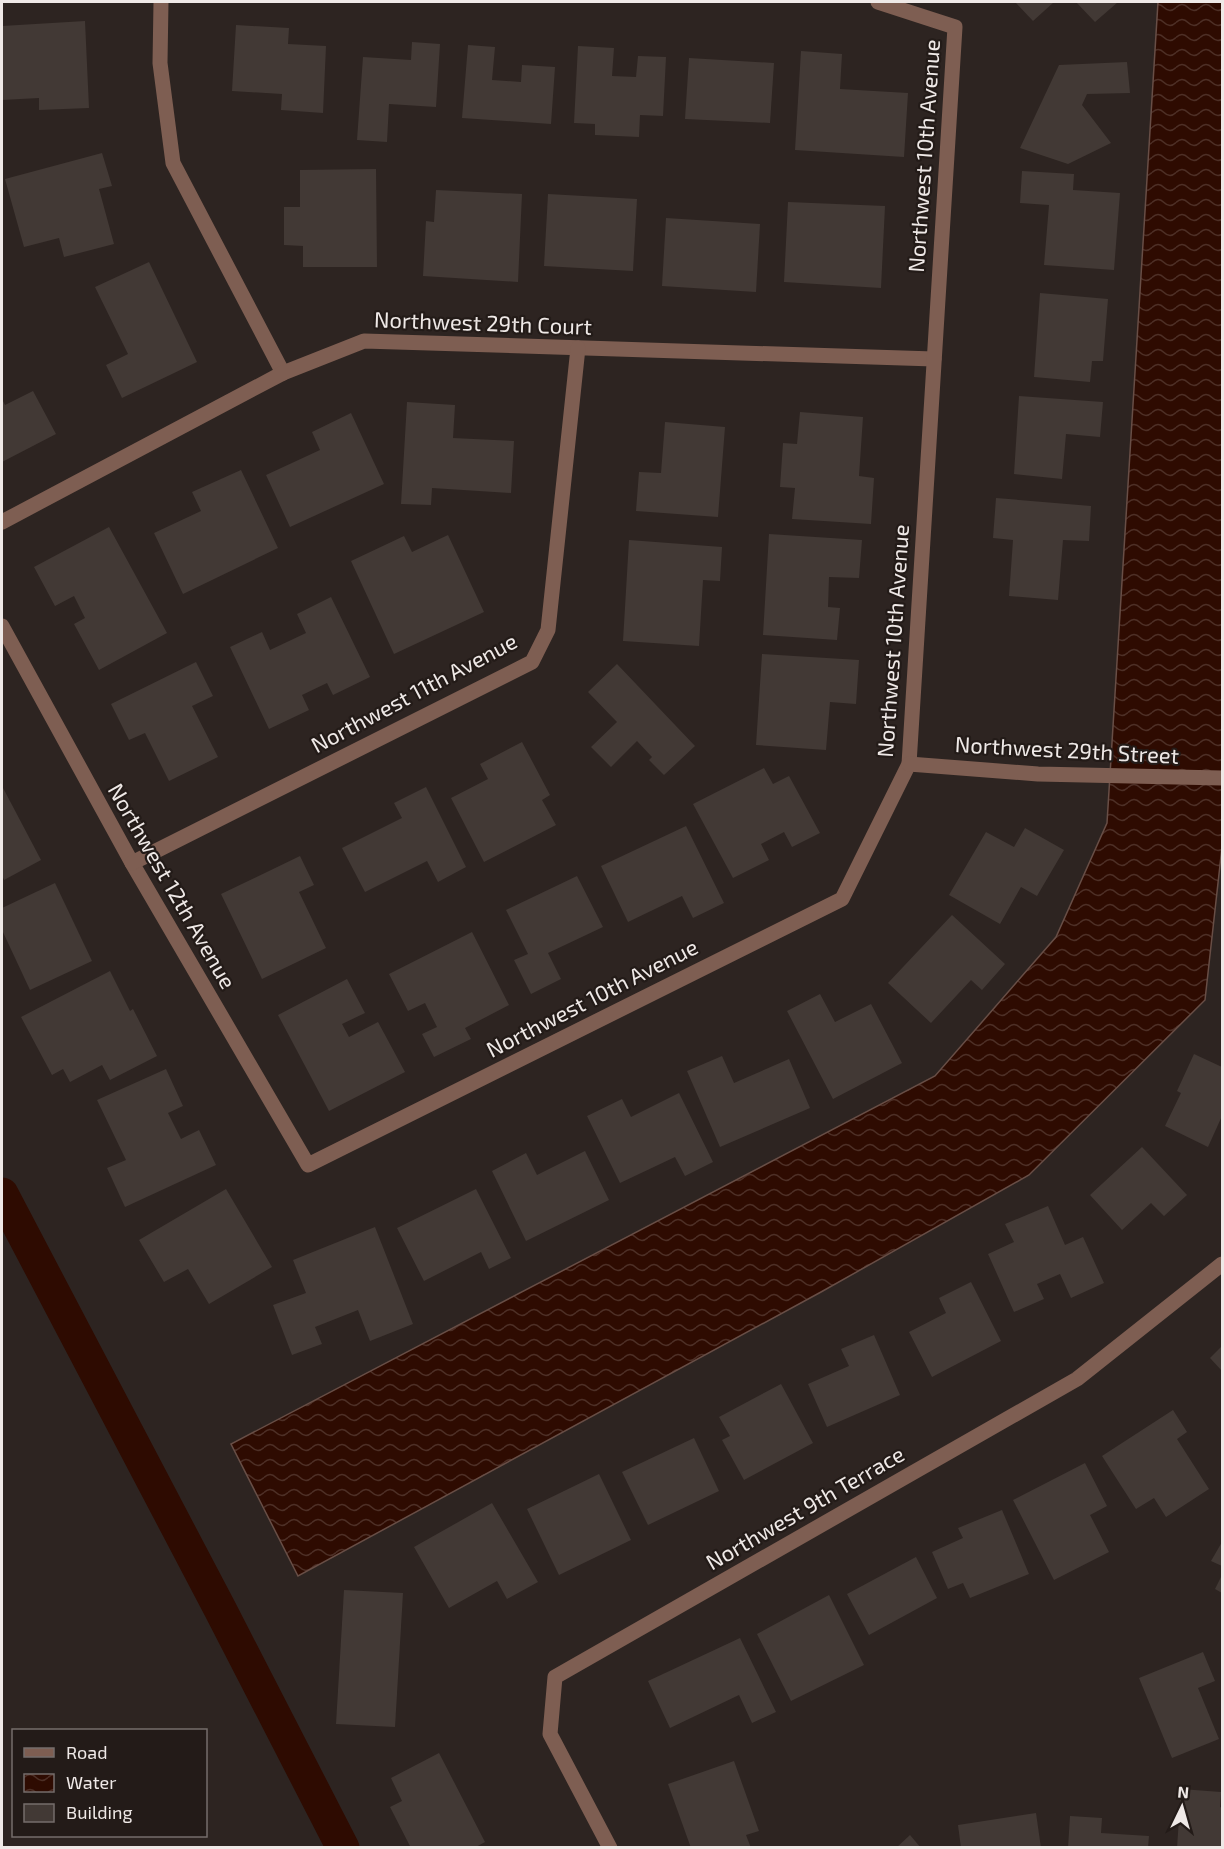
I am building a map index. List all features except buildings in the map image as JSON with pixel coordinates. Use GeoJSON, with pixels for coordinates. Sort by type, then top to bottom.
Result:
{"type":"FeatureCollection","features":[{"type":"Feature","properties":{"kind":"street"},"geometry":{"type":"LineString","coordinates":[[161,2],[160,63],[173,163],[283,374]]}},
{"type":"Feature","properties":{"kind":"street","name":"Northwest 10th Avenue"},"geometry":{"type":"LineString","coordinates":[[308,1166],[842,899],[909,764],[955,27],[878,2]]}},
{"type":"Feature","properties":{"kind":"street","name":"Northwest 29th Court"},"geometry":{"type":"LineString","coordinates":[[2,522],[283,374],[364,341],[934,358]]}},
{"type":"Feature","properties":{"kind":"street","name":"Northwest 11th Avenue"},"geometry":{"type":"LineString","coordinates":[[132,863],[532,662],[548,630],[578,348]]}},
{"type":"Feature","properties":{"kind":"street","name":"Northwest 12th Avenue"},"geometry":{"type":"LineString","coordinates":[[2,626],[132,863],[308,1166]]}},
{"type":"Feature","properties":{"kind":"street","name":"Northwest 29th Street"},"geometry":{"type":"LineString","coordinates":[[909,764],[1038,774],[1222,778]]}},
{"type":"Feature","properties":{"kind":"street","name":"Northwest 9th Terrace"},"geometry":{"type":"LineString","coordinates":[[610,1848],[550,1734],[555,1677],[1077,1378],[1222,1264]]}},
{"type":"Feature","properties":{"kind":"water"},"geometry":{"type":"Polygon","coordinates":[[[1158,2],[1222,2],[1222,847],[1205,1000],[1029,1175],[821,1292],[298,1576],[231,1444],[935,1076],[1056,937],[1107,823],[1158,2]]]}},
{"type":"Feature","properties":{"kind":"waterway"},"geometry":{"type":"LineString","coordinates":[[2,1194],[343,1848]]}}]}
